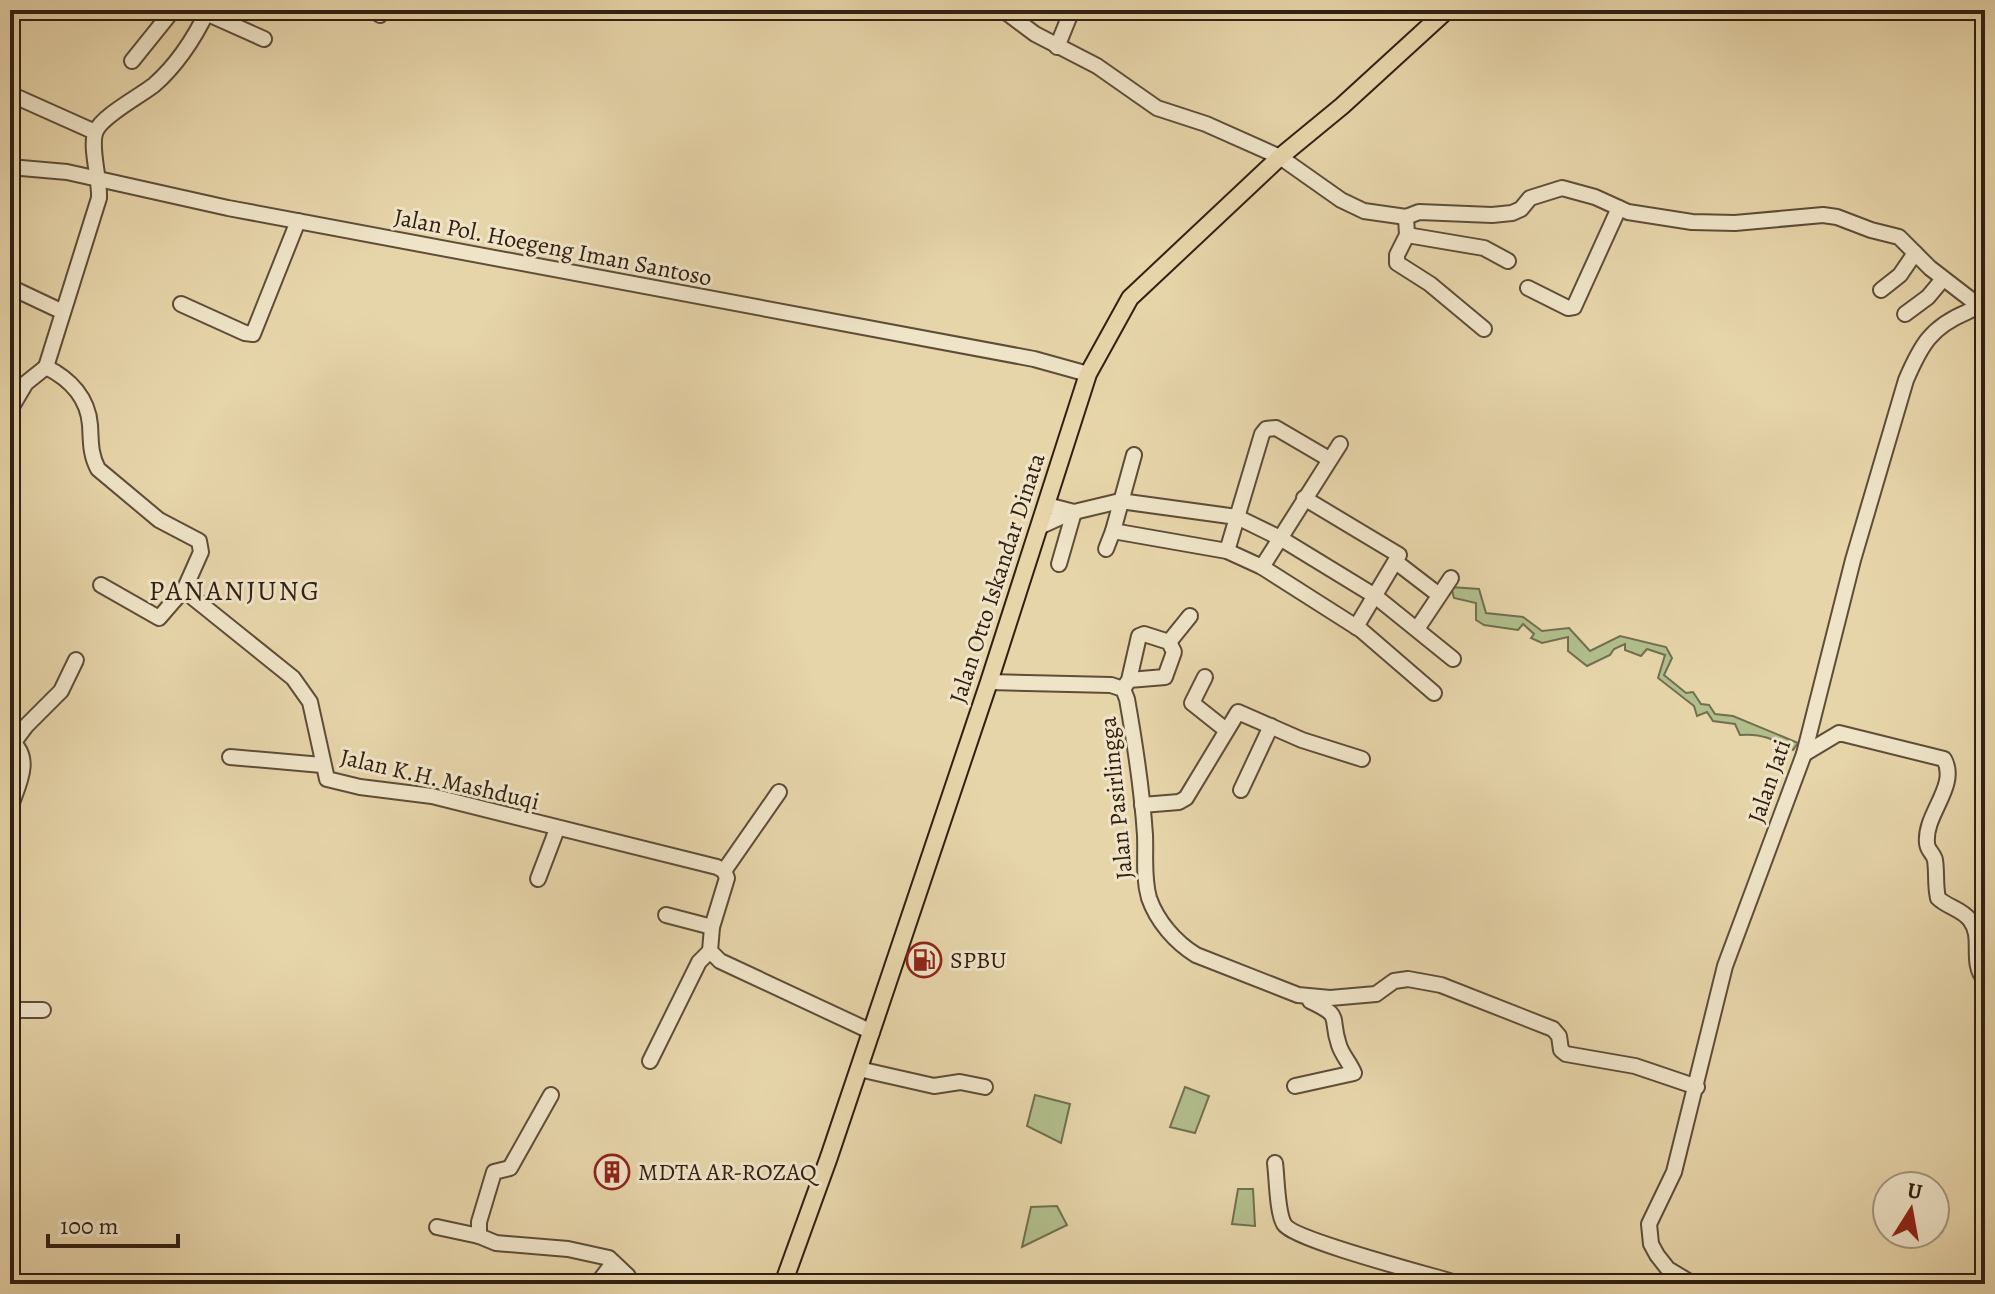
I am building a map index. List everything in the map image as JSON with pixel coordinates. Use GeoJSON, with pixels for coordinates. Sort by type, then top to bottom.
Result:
{"type":"FeatureCollection","features":[{"type":"Feature","properties":{"kind":"main road","name":"Jalan Otto Iskandar Dinata"},"geometry":{"type":"LineString","coordinates":[[783,1284],[872,1032],[1041,526],[1088,374],[1130,298],[1280,157],[1342,106],[1447,10]]}},
{"type":"Feature","properties":{"kind":"street"},"geometry":{"type":"LineString","coordinates":[[132,61],[173,10]]}},
{"type":"Feature","properties":{"kind":"street"},"geometry":{"type":"LineString","coordinates":[[1003,10],[1057,47],[1097,66],[1157,108],[1206,124],[1280,157],[1341,200],[1364,211],[1406,217],[1419,212],[1512,213],[1521,209],[1530,198],[1562,188],[1595,197],[1619,208],[1672,220],[1710,223],[1823,215],[1837,217],[1899,237],[1943,279],[1982,306]]}},
{"type":"Feature","properties":{"kind":"street"},"geometry":{"type":"LineString","coordinates":[[1057,47],[1072,10]]}},
{"type":"Feature","properties":{"kind":"street"},"geometry":{"type":"LineString","coordinates":[[10,410],[26,383],[46,367],[96,209],[100,181],[93,142],[95,132],[103,121],[176,64],[207,11],[264,39]]}},
{"type":"Feature","properties":{"kind":"street"},"geometry":{"type":"LineString","coordinates":[[10,94],[95,132]]}},
{"type":"Feature","properties":{"kind":"street","name":"Jalan Pol. Hoegeng Iman Santoso"},"geometry":{"type":"LineString","coordinates":[[10,167],[67,172],[518,264],[1034,359],[1088,374]]}},
{"type":"Feature","properties":{"kind":"street"},"geometry":{"type":"LineString","coordinates":[[1528,288],[1568,308],[1574,307],[1619,208]]}},
{"type":"Feature","properties":{"kind":"street"},"geometry":{"type":"LineString","coordinates":[[1406,217],[1407,235],[1397,255],[1397,263],[1430,284],[1484,329]]}},
{"type":"Feature","properties":{"kind":"street"},"geometry":{"type":"LineString","coordinates":[[181,304],[253,334],[298,221]]}},
{"type":"Feature","properties":{"kind":"street"},"geometry":{"type":"LineString","coordinates":[[1407,235],[1484,248],[1508,261]]}},
{"type":"Feature","properties":{"kind":"street"},"geometry":{"type":"LineString","coordinates":[[1881,290],[1900,275],[1915,253]]}},
{"type":"Feature","properties":{"kind":"street"},"geometry":{"type":"LineString","coordinates":[[1905,314],[1928,297],[1943,279]]}},
{"type":"Feature","properties":{"kind":"street"},"geometry":{"type":"LineString","coordinates":[[10,287],[63,312]]}},
{"type":"Feature","properties":{"kind":"street","name":"Jalan Jati"},"geometry":{"type":"LineString","coordinates":[[1693,1284],[1668,1269],[1651,1244],[1649,1224],[1674,1172],[1725,966],[1806,746],[1853,560],[1906,380],[1918,352],[1931,333],[1949,319],[1982,306]]}},
{"type":"Feature","properties":{"kind":"street"},"geometry":{"type":"LineString","coordinates":[[46,367],[59,374],[84,401],[92,459],[98,469],[159,520],[199,541],[201,552],[185,588],[159,618],[101,585]]}},
{"type":"Feature","properties":{"kind":"street"},"geometry":{"type":"LineString","coordinates":[[1227,551],[1266,429],[1276,428],[1329,459]]}},
{"type":"Feature","properties":{"kind":"street"},"geometry":{"type":"LineString","coordinates":[[1262,567],[1340,444]]}},
{"type":"Feature","properties":{"kind":"street"},"geometry":{"type":"LineString","coordinates":[[1106,549],[1134,455]]}},
{"type":"Feature","properties":{"kind":"street"},"geometry":{"type":"LineString","coordinates":[[1304,498],[1398,553],[1396,562],[1356,627]]}},
{"type":"Feature","properties":{"kind":"street"},"geometry":{"type":"LineString","coordinates":[[1041,526],[1073,512],[1120,501],[1237,517],[1280,538],[1375,596],[1453,659]]}},
{"type":"Feature","properties":{"kind":"street"},"geometry":{"type":"LineString","coordinates":[[1047,505],[1073,512]]}},
{"type":"Feature","properties":{"kind":"street"},"geometry":{"type":"LineString","coordinates":[[1059,564],[1073,512]]}},
{"type":"Feature","properties":{"kind":"street"},"geometry":{"type":"LineString","coordinates":[[1113,531],[1227,551],[1262,567],[1356,627],[1434,693]]}},
{"type":"Feature","properties":{"kind":"street"},"geometry":{"type":"LineString","coordinates":[[1396,562],[1439,595]]}},
{"type":"Feature","properties":{"kind":"street"},"geometry":{"type":"LineString","coordinates":[[1417,629],[1451,578]]}},
{"type":"Feature","properties":{"kind":"street","name":"Jalan K.H. Mashduqi"},"geometry":{"type":"LineString","coordinates":[[185,588],[189,596],[293,678],[307,695],[327,779],[432,796],[660,852],[724,871]]}},
{"type":"Feature","properties":{"kind":"street"},"geometry":{"type":"LineString","coordinates":[[1169,642],[1190,616]]}},
{"type":"Feature","properties":{"kind":"street"},"geometry":{"type":"LineString","coordinates":[[1144,634],[1169,642],[1174,652],[1165,677],[1126,685],[1139,636],[1144,634]]}},
{"type":"Feature","properties":{"kind":"street"},"geometry":{"type":"LineString","coordinates":[[10,808],[24,766],[22,753],[12,741],[61,691],[76,660]]}},
{"type":"Feature","properties":{"kind":"street"},"geometry":{"type":"LineString","coordinates":[[1205,677],[1192,703],[1226,730]]}},
{"type":"Feature","properties":{"kind":"street","name":"Jalan Pasirlingga"},"geometry":{"type":"LineString","coordinates":[[989,682],[1126,685],[1140,778],[1146,887],[1150,901],[1182,947],[1213,963],[1298,995],[1330,998],[1376,994],[1394,981],[1408,979],[1441,985],[1553,1029],[1559,1036],[1561,1050],[1566,1054],[1635,1066],[1697,1087]]}},
{"type":"Feature","properties":{"kind":"street"},"geometry":{"type":"LineString","coordinates":[[1142,805],[1179,802],[1186,798],[1238,712],[1302,740],[1362,759]]}},
{"type":"Feature","properties":{"kind":"street"},"geometry":{"type":"LineString","coordinates":[[1241,790],[1271,726]]}},
{"type":"Feature","properties":{"kind":"street"},"geometry":{"type":"LineString","coordinates":[[1806,746],[1839,733],[1944,759],[1949,773],[1947,785],[1933,813],[1927,846],[1935,861],[1938,898],[1972,923],[1977,967],[1985,980]]}},
{"type":"Feature","properties":{"kind":"street"},"geometry":{"type":"LineString","coordinates":[[230,757],[322,765]]}},
{"type":"Feature","properties":{"kind":"street"},"geometry":{"type":"LineString","coordinates":[[650,1061],[699,962],[710,951],[712,927],[727,878],[724,871],[779,792]]}},
{"type":"Feature","properties":{"kind":"street"},"geometry":{"type":"LineString","coordinates":[[538,879],[557,829]]}},
{"type":"Feature","properties":{"kind":"street"},"geometry":{"type":"LineString","coordinates":[[666,915],[712,927]]}},
{"type":"Feature","properties":{"kind":"street"},"geometry":{"type":"LineString","coordinates":[[710,951],[720,961],[872,1032]]}},
{"type":"Feature","properties":{"kind":"street"},"geometry":{"type":"LineString","coordinates":[[1295,1086],[1347,1077],[1354,1073],[1338,1043],[1336,1020],[1332,1013],[1298,995]]}},
{"type":"Feature","properties":{"kind":"street"},"geometry":{"type":"LineString","coordinates":[[10,1010],[43,1010]]}},
{"type":"Feature","properties":{"kind":"street"},"geometry":{"type":"LineString","coordinates":[[859,1069],[934,1086],[960,1082],[985,1087]]}},
{"type":"Feature","properties":{"kind":"street"},"geometry":{"type":"LineString","coordinates":[[479,1236],[479,1222],[494,1172],[510,1168],[551,1095]]}},
{"type":"Feature","properties":{"kind":"street"},"geometry":{"type":"LineString","coordinates":[[1275,1163],[1282,1222],[1289,1230],[1460,1284]]}},
{"type":"Feature","properties":{"kind":"street"},"geometry":{"type":"LineString","coordinates":[[437,1227],[496,1243],[568,1249],[609,1258],[628,1276],[628,1284]]}},
{"type":"Feature","properties":{"kind":"street"},"geometry":{"type":"LineString","coordinates":[[597,1284],[613,1263]]}},
{"type":"Feature","properties":{"kind":"green space"},"geometry":{"type":"Polygon","coordinates":[[[1451,587],[1479,589],[1486,613],[1523,617],[1542,631],[1569,628],[1590,651],[1620,636],[1666,647],[1672,658],[1664,675],[1686,693],[1693,692],[1701,704],[1709,705],[1715,714],[1733,716],[1798,743],[1793,750],[1768,738],[1740,735],[1735,724],[1713,721],[1707,712],[1697,716],[1694,706],[1658,678],[1665,655],[1647,649],[1641,656],[1625,650],[1625,644],[1587,666],[1568,651],[1568,637],[1542,643],[1531,638],[1534,634],[1523,624],[1518,630],[1484,625],[1476,620],[1476,603],[1454,598],[1451,587]]]}},
{"type":"Feature","properties":{"kind":"green space"},"geometry":{"type":"Polygon","coordinates":[[[1185,1087],[1209,1096],[1195,1133],[1170,1127],[1185,1087]]]}},
{"type":"Feature","properties":{"kind":"green space"},"geometry":{"type":"Polygon","coordinates":[[[1035,1095],[1070,1104],[1061,1143],[1027,1126],[1035,1095]]]}},
{"type":"Feature","properties":{"kind":"green space"},"geometry":{"type":"Polygon","coordinates":[[[1238,1189],[1253,1189],[1255,1226],[1232,1224],[1238,1189]]]}},
{"type":"Feature","properties":{"kind":"green space"},"geometry":{"type":"Polygon","coordinates":[[[1057,1206],[1067,1225],[1022,1247],[1031,1207],[1057,1206]]]}},
{"type":"Feature","properties":{"kind":"place","name":"SPBU"},"geometry":{"type":"Point","coordinates":[924,960]}},
{"type":"Feature","properties":{"kind":"place","name":"MDTA AR-ROZAQ"},"geometry":{"type":"Point","coordinates":[612,1172]}},
{"type":"Feature","properties":{"kind":"district","name":"PANANJUNG"},"geometry":{"type":"Point","coordinates":[235,590]}}]}
